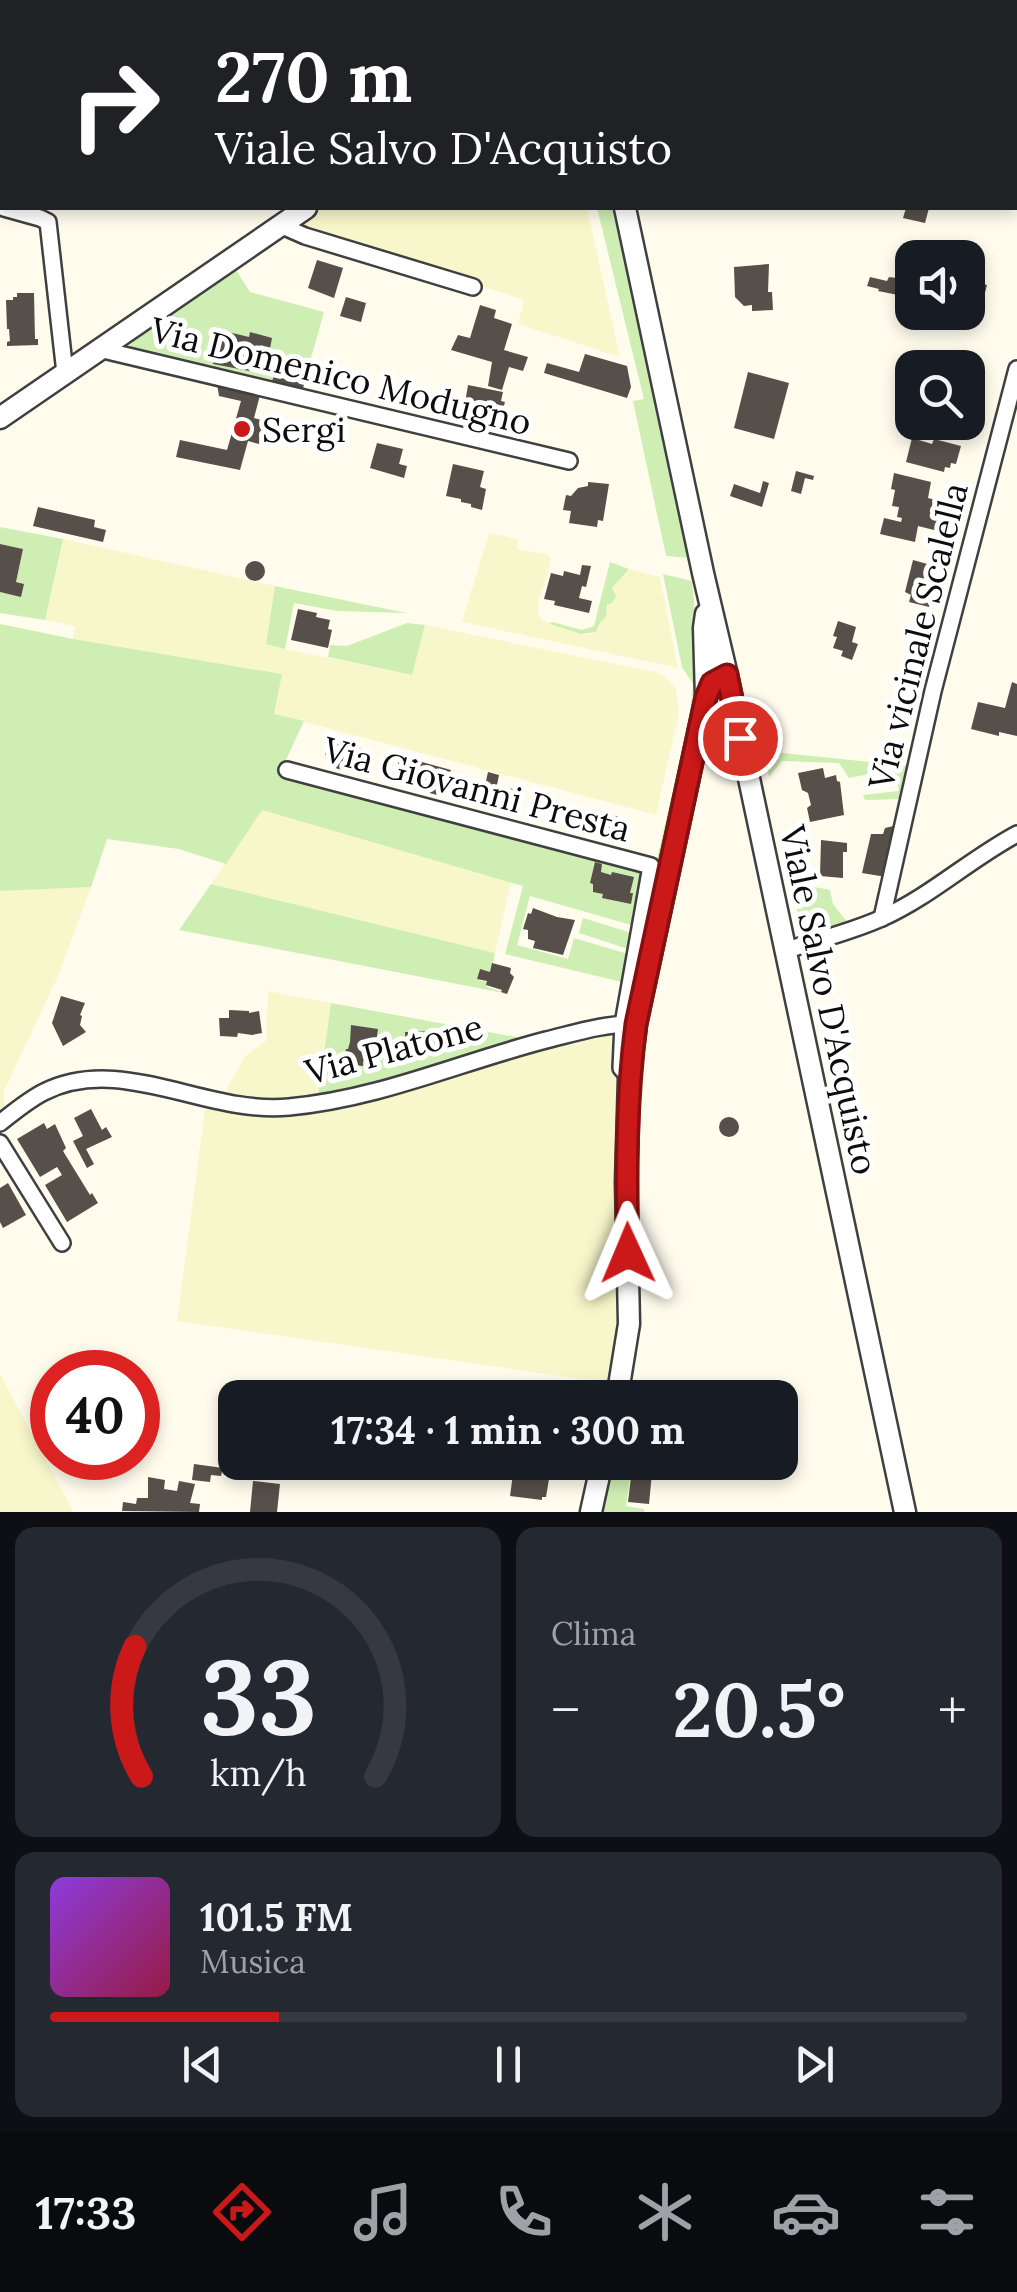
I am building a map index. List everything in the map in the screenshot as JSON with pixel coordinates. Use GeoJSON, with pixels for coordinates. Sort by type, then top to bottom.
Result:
{"type":"FeatureCollection","features":[{"type":"Feature","properties":{"kind":"street"},"geometry":{"type":"LineString","coordinates":[[12,210],[48,222],[64,373]]}},
{"type":"Feature","properties":{"kind":"street"},"geometry":{"type":"LineString","coordinates":[[0,418],[303,210]]}},
{"type":"Feature","properties":{"kind":"street","name":"Viale Salvo D'Acquisto"},"geometry":{"type":"LineString","coordinates":[[625,210],[906,1512]]}},
{"type":"Feature","properties":{"kind":"street"},"geometry":{"type":"LineString","coordinates":[[280,226],[474,287]]}},
{"type":"Feature","properties":{"kind":"street","name":"Via Domenico Modugno"},"geometry":{"type":"LineString","coordinates":[[99,349],[569,462]]}},
{"type":"Feature","properties":{"kind":"street","name":"Via vicinale Scalella"},"geometry":{"type":"LineString","coordinates":[[882,918],[933,690],[1017,369]]}},
{"type":"Feature","properties":{"kind":"street"},"geometry":{"type":"LineString","coordinates":[[706,697],[704,628],[708,595]]}},
{"type":"Feature","properties":{"kind":"street"},"geometry":{"type":"LineString","coordinates":[[620,1380],[629,1324],[629,1024],[706,697],[712,683],[727,675]]}},
{"type":"Feature","properties":{"kind":"street","name":"Via Giovanni Presta"},"geometry":{"type":"LineString","coordinates":[[287,770],[651,866],[629,1024]]}},
{"type":"Feature","properties":{"kind":"street"},"geometry":{"type":"LineString","coordinates":[[784,951],[882,918],[935,889],[1017,834]]}},
{"type":"Feature","properties":{"kind":"street","name":"Via Platone"},"geometry":{"type":"LineString","coordinates":[[0,1123],[46,1091],[104,1078],[257,1107],[322,1104],[572,1033],[629,1024]]}},
{"type":"Feature","properties":{"kind":"street"},"geometry":{"type":"LineString","coordinates":[[0,1143],[62,1243]]}},
{"type":"Feature","properties":{"kind":"street"},"geometry":{"type":"LineString","coordinates":[[591,1512],[598,1480]]}},
{"type":"Feature","properties":{"kind":"green space"},"geometry":{"type":"Polygon","coordinates":[[[315,210],[587,210],[620,357],[518,324],[524,300],[305,233],[297,222],[315,210]]]}},
{"type":"Feature","properties":{"kind":"green space"},"geometry":{"type":"Polygon","coordinates":[[[597,210],[614,210],[622,232],[690,558],[666,556],[633,401],[644,399],[597,210]]]}},
{"type":"Feature","properties":{"kind":"green space"},"geometry":{"type":"Polygon","coordinates":[[[234,267],[250,292],[324,312],[305,379],[275,372],[272,382],[129,349],[132,335],[234,267]]]}},
{"type":"Feature","properties":{"kind":"green space"},"geometry":{"type":"Polygon","coordinates":[[[0,527],[63,539],[45,620],[0,613],[0,592],[21,596],[24,584],[16,582],[23,549],[0,544],[0,527]]]}},
{"type":"Feature","properties":{"kind":"green space"},"geometry":{"type":"Polygon","coordinates":[[[489,533],[518,539],[517,549],[547,554],[551,562],[538,613],[542,620],[581,634],[590,635],[598,629],[612,588],[629,569],[660,577],[678,668],[462,622],[489,533]]]}},
{"type":"Feature","properties":{"kind":"green space"},"geometry":{"type":"Polygon","coordinates":[[[63,539],[275,586],[266,643],[285,649],[412,675],[425,625],[656,672],[676,688],[679,713],[656,815],[274,714],[281,674],[73,639],[75,626],[45,620],[63,539]]]}},
{"type":"Feature","properties":{"kind":"green space"},"geometry":{"type":"Polygon","coordinates":[[[610,562],[629,569],[612,588],[616,597],[607,605],[606,617],[596,632],[581,634],[550,624],[582,630],[594,626],[610,562]]]}},
{"type":"Feature","properties":{"kind":"green space"},"geometry":{"type":"Polygon","coordinates":[[[663,574],[692,581],[697,681],[694,715],[649,936],[653,876],[690,717],[693,684],[682,667],[663,574]]]}},
{"type":"Feature","properties":{"kind":"green space"},"geometry":{"type":"Polygon","coordinates":[[[275,586],[406,613],[337,611],[294,603],[285,649],[266,644],[275,586]]]}},
{"type":"Feature","properties":{"kind":"green space"},"geometry":{"type":"Polygon","coordinates":[[[407,623],[425,625],[412,675],[328,657],[330,645],[347,646],[407,623]]]}},
{"type":"Feature","properties":{"kind":"green space"},"geometry":{"type":"Polygon","coordinates":[[[0,624],[282,674],[274,714],[304,721],[279,775],[644,874],[635,926],[530,896],[517,945],[568,959],[574,938],[628,954],[626,983],[505,954],[523,886],[262,810],[226,864],[179,849],[107,839],[91,887],[0,891],[0,624]]]}},
{"type":"Feature","properties":{"kind":"green space"},"geometry":{"type":"Polygon","coordinates":[[[773,752],[909,766],[904,799],[865,800],[863,795],[899,791],[894,769],[849,778],[839,763],[782,761],[769,777],[767,765],[773,752]]]}},
{"type":"Feature","properties":{"kind":"green space"},"geometry":{"type":"Polygon","coordinates":[[[262,810],[511,882],[495,953],[211,884],[262,810]]]}},
{"type":"Feature","properties":{"kind":"green space"},"geometry":{"type":"Polygon","coordinates":[[[795,870],[804,885],[830,890],[833,904],[848,923],[803,936],[789,874],[795,870]]]}},
{"type":"Feature","properties":{"kind":"green space"},"geometry":{"type":"Polygon","coordinates":[[[211,884],[495,953],[491,972],[479,970],[477,979],[509,994],[179,930],[211,884]]]}},
{"type":"Feature","properties":{"kind":"green space"},"geometry":{"type":"Polygon","coordinates":[[[91,887],[59,974],[4,1091],[4,1110],[0,1112],[0,891],[91,887]]]}},
{"type":"Feature","properties":{"kind":"green space"},"geometry":{"type":"Polygon","coordinates":[[[583,918],[635,934],[631,950],[579,933],[583,918]]]}},
{"type":"Feature","properties":{"kind":"green space"},"geometry":{"type":"Polygon","coordinates":[[[268,991],[331,1003],[318,1097],[262,1101],[229,1098],[227,1088],[245,1056],[266,1041],[268,991]]]}},
{"type":"Feature","properties":{"kind":"green space"},"geometry":{"type":"Polygon","coordinates":[[[331,1003],[521,1038],[353,1091],[318,1097],[331,1003]]]}},
{"type":"Feature","properties":{"kind":"green space"},"geometry":{"type":"Polygon","coordinates":[[[611,1035],[617,1092],[617,1334],[609,1380],[177,1321],[205,1109],[296,1116],[358,1105],[513,1056],[611,1035]]]}},
{"type":"Feature","properties":{"kind":"green space"},"geometry":{"type":"Polygon","coordinates":[[[0,1374],[30,1430],[30,1480],[57,1480],[73,1512],[0,1512],[0,1374]]]}},
{"type":"Feature","properties":{"kind":"green space"},"geometry":{"type":"Polygon","coordinates":[[[605,1480],[630,1480],[626,1506],[644,1509],[644,1512],[598,1512],[605,1480]]]}},
{"type":"Feature","properties":{"kind":"building"},"geometry":{"type":"Polygon","coordinates":[[[905,210],[928,210],[925,223],[903,218],[905,210]]]}},
{"type":"Feature","properties":{"kind":"building"},"geometry":{"type":"Polygon","coordinates":[[[317,260],[343,268],[334,298],[308,288],[317,260]]]}},
{"type":"Feature","properties":{"kind":"building"},"geometry":{"type":"Polygon","coordinates":[[[769,264],[768,292],[772,292],[773,310],[752,311],[752,305],[744,306],[735,297],[734,267],[769,264]]]}},
{"type":"Feature","properties":{"kind":"building"},"geometry":{"type":"Polygon","coordinates":[[[870,277],[887,281],[895,278],[895,294],[878,291],[867,286],[870,277]]]}},
{"type":"Feature","properties":{"kind":"building"},"geometry":{"type":"Polygon","coordinates":[[[17,293],[34,293],[38,345],[7,346],[10,341],[6,300],[13,300],[17,293]]]}},
{"type":"Feature","properties":{"kind":"building"},"geometry":{"type":"Polygon","coordinates":[[[346,297],[366,303],[361,322],[340,316],[346,297]]]}},
{"type":"Feature","properties":{"kind":"building"},"geometry":{"type":"Polygon","coordinates":[[[480,305],[496,310],[494,318],[512,324],[504,350],[528,357],[523,371],[509,367],[502,390],[488,386],[492,362],[451,350],[458,335],[470,338],[480,305]]]}},
{"type":"Feature","properties":{"kind":"building"},"geometry":{"type":"Polygon","coordinates":[[[224,331],[272,338],[265,374],[213,364],[224,331]]]}},
{"type":"Feature","properties":{"kind":"building"},"geometry":{"type":"Polygon","coordinates":[[[585,354],[627,366],[631,387],[627,398],[544,373],[547,363],[579,372],[585,354]]]}},
{"type":"Feature","properties":{"kind":"building"},"geometry":{"type":"Polygon","coordinates":[[[275,371],[305,379],[303,389],[272,382],[275,371]]]}},
{"type":"Feature","properties":{"kind":"building"},"geometry":{"type":"Polygon","coordinates":[[[748,372],[789,383],[774,439],[734,428],[748,372]]]}},
{"type":"Feature","properties":{"kind":"building","name":"Sergi"},"geometry":{"type":"Polygon","coordinates":[[[217,384],[260,395],[254,418],[265,421],[259,444],[248,441],[240,470],[176,457],[180,440],[227,450],[241,401],[219,396],[217,384]]]}},
{"type":"Feature","properties":{"kind":"building"},"geometry":{"type":"Polygon","coordinates":[[[468,385],[503,392],[501,401],[505,402],[500,419],[463,416],[468,385]]]}},
{"type":"Feature","properties":{"kind":"building"},"geometry":{"type":"Polygon","coordinates":[[[912,440],[932,444],[938,440],[961,446],[956,464],[945,467],[944,472],[906,462],[912,440]]]}},
{"type":"Feature","properties":{"kind":"building"},"geometry":{"type":"Polygon","coordinates":[[[377,443],[403,449],[399,464],[407,466],[404,478],[370,468],[377,443]]]}},
{"type":"Feature","properties":{"kind":"building"},"geometry":{"type":"Polygon","coordinates":[[[453,464],[484,471],[480,487],[486,489],[482,510],[446,496],[453,464]]]}},
{"type":"Feature","properties":{"kind":"building"},"geometry":{"type":"Polygon","coordinates":[[[796,471],[814,476],[813,480],[805,478],[801,494],[791,491],[796,471]]]}},
{"type":"Feature","properties":{"kind":"building"},"geometry":{"type":"Polygon","coordinates":[[[894,473],[931,482],[928,498],[953,504],[951,513],[960,515],[959,518],[946,515],[942,532],[918,526],[915,542],[880,534],[884,518],[901,522],[902,518],[897,517],[899,507],[892,506],[894,473]]]}},
{"type":"Feature","properties":{"kind":"building"},"geometry":{"type":"Polygon","coordinates":[[[763,481],[769,483],[762,507],[730,496],[734,484],[760,493],[763,481]]]}},
{"type":"Feature","properties":{"kind":"building"},"geometry":{"type":"Polygon","coordinates":[[[588,482],[609,484],[603,521],[598,520],[597,527],[569,523],[571,511],[563,510],[566,495],[588,486],[588,482]]]}},
{"type":"Feature","properties":{"kind":"building"},"geometry":{"type":"Polygon","coordinates":[[[38,507],[95,520],[94,527],[106,530],[103,542],[33,526],[38,507]]]}},
{"type":"Feature","properties":{"kind":"building"},"geometry":{"type":"Polygon","coordinates":[[[0,544],[23,549],[16,582],[24,584],[21,597],[0,592],[0,544]]]}},
{"type":"Feature","properties":{"kind":"building"},"geometry":{"type":"Polygon","coordinates":[[[913,560],[931,565],[930,573],[935,574],[929,607],[909,602],[911,595],[905,592],[913,560]]]}},
{"type":"Feature","properties":{"kind":"building"},"geometry":{"type":"Polygon","coordinates":[[[251,561],[259,561],[265,571],[259,581],[251,581],[245,575],[245,567],[251,561]]]}},
{"type":"Feature","properties":{"kind":"building"},"geometry":{"type":"Polygon","coordinates":[[[582,565],[591,566],[579,598],[592,601],[589,613],[544,599],[551,573],[580,575],[582,565]]]}},
{"type":"Feature","properties":{"kind":"building"},"geometry":{"type":"Polygon","coordinates":[[[298,609],[330,620],[328,648],[291,640],[298,609]]]}},
{"type":"Feature","properties":{"kind":"building"},"geometry":{"type":"Polygon","coordinates":[[[838,621],[856,627],[852,642],[858,644],[852,660],[833,648],[838,621]]]}},
{"type":"Feature","properties":{"kind":"building"},"geometry":{"type":"Polygon","coordinates":[[[1012,682],[1017,684],[1017,736],[971,729],[978,702],[1005,708],[1012,682]]]}},
{"type":"Feature","properties":{"kind":"building"},"geometry":{"type":"Polygon","coordinates":[[[329,740],[368,750],[367,754],[374,756],[372,765],[368,764],[366,773],[350,767],[349,772],[335,768],[337,758],[325,755],[329,740]]]}},
{"type":"Feature","properties":{"kind":"building"},"geometry":{"type":"Polygon","coordinates":[[[400,756],[451,770],[445,793],[437,795],[393,783],[400,756]]]}},
{"type":"Feature","properties":{"kind":"building"},"geometry":{"type":"Polygon","coordinates":[[[823,768],[825,778],[836,775],[840,782],[844,815],[810,822],[807,808],[811,805],[798,773],[823,768]]]}},
{"type":"Feature","properties":{"kind":"building"},"geometry":{"type":"Polygon","coordinates":[[[488,772],[499,775],[497,785],[524,792],[519,811],[500,813],[482,807],[488,772]]]}},
{"type":"Feature","properties":{"kind":"building"},"geometry":{"type":"Polygon","coordinates":[[[595,810],[625,819],[622,831],[616,829],[614,836],[590,829],[595,810]]]}},
{"type":"Feature","properties":{"kind":"building"},"geometry":{"type":"Polygon","coordinates":[[[898,825],[886,877],[862,873],[871,834],[883,834],[885,828],[898,825]]]}},
{"type":"Feature","properties":{"kind":"building"},"geometry":{"type":"Polygon","coordinates":[[[821,840],[847,843],[843,878],[820,876],[821,840]]]}},
{"type":"Feature","properties":{"kind":"building"},"geometry":{"type":"Polygon","coordinates":[[[595,862],[602,864],[601,872],[634,877],[631,904],[602,898],[603,894],[593,892],[590,883],[595,862]]]}},
{"type":"Feature","properties":{"kind":"building"},"geometry":{"type":"Polygon","coordinates":[[[533,908],[575,920],[563,955],[533,948],[535,941],[528,939],[528,930],[523,929],[533,908]]]}},
{"type":"Feature","properties":{"kind":"building"},"geometry":{"type":"Polygon","coordinates":[[[492,963],[511,968],[514,977],[507,994],[477,979],[480,969],[490,972],[492,963]]]}},
{"type":"Feature","properties":{"kind":"building"},"geometry":{"type":"Polygon","coordinates":[[[61,996],[85,1003],[80,1025],[86,1032],[63,1046],[52,1023],[61,996]]]}},
{"type":"Feature","properties":{"kind":"building"},"geometry":{"type":"Polygon","coordinates":[[[229,1010],[259,1011],[262,1033],[220,1036],[219,1018],[229,1018],[229,1010]]]}},
{"type":"Feature","properties":{"kind":"building"},"geometry":{"type":"Polygon","coordinates":[[[351,1025],[378,1029],[377,1037],[382,1038],[379,1064],[363,1061],[363,1066],[344,1061],[351,1025]]]}},
{"type":"Feature","properties":{"kind":"building"},"geometry":{"type":"Polygon","coordinates":[[[439,1031],[440,1055],[425,1053],[426,1059],[410,1057],[405,1032],[439,1031]]]}},
{"type":"Feature","properties":{"kind":"building"},"geometry":{"type":"Polygon","coordinates":[[[91,1109],[102,1130],[106,1127],[112,1137],[86,1149],[94,1164],[87,1168],[73,1141],[83,1136],[74,1118],[91,1109]]]}},
{"type":"Feature","properties":{"kind":"building"},"geometry":{"type":"Polygon","coordinates":[[[729,1117],[739,1127],[729,1137],[719,1127],[729,1117]]]}},
{"type":"Feature","properties":{"kind":"building"},"geometry":{"type":"Polygon","coordinates":[[[44,1123],[47,1129],[55,1124],[66,1148],[63,1151],[98,1203],[67,1222],[45,1185],[62,1175],[57,1167],[40,1177],[17,1139],[44,1123]]]}},
{"type":"Feature","properties":{"kind":"building"},"geometry":{"type":"Polygon","coordinates":[[[8,1183],[26,1215],[3,1228],[0,1188],[8,1183]]]}},
{"type":"Feature","properties":{"kind":"building"},"geometry":{"type":"Polygon","coordinates":[[[194,1464],[218,1467],[218,1476],[211,1475],[210,1482],[192,1480],[194,1464]]]}},
{"type":"Feature","properties":{"kind":"building"},"geometry":{"type":"Polygon","coordinates":[[[148,1480],[165,1480],[164,1489],[177,1491],[179,1481],[195,1484],[190,1503],[200,1504],[199,1512],[122,1511],[123,1502],[136,1504],[137,1498],[148,1498],[148,1480]]]}},
{"type":"Feature","properties":{"kind":"building"},"geometry":{"type":"Polygon","coordinates":[[[512,1480],[549,1480],[542,1500],[510,1496],[512,1480]]]}},
{"type":"Feature","properties":{"kind":"building"},"geometry":{"type":"Polygon","coordinates":[[[631,1480],[651,1480],[649,1504],[628,1502],[631,1480]]]}},
{"type":"Feature","properties":{"kind":"building"},"geometry":{"type":"Polygon","coordinates":[[[253,1481],[280,1484],[277,1512],[250,1512],[253,1481]]]}},
{"type":"Feature","properties":{"kind":"place","name":"Sergi"},"geometry":{"type":"Point","coordinates":[242,429]}},
{"type":"Feature","properties":{"kind":"route"},"geometry":{"type":"LineString","coordinates":[[628,1253],[629,1078],[636,1024],[706,697],[712,683],[727,675],[740,738]]}}]}
